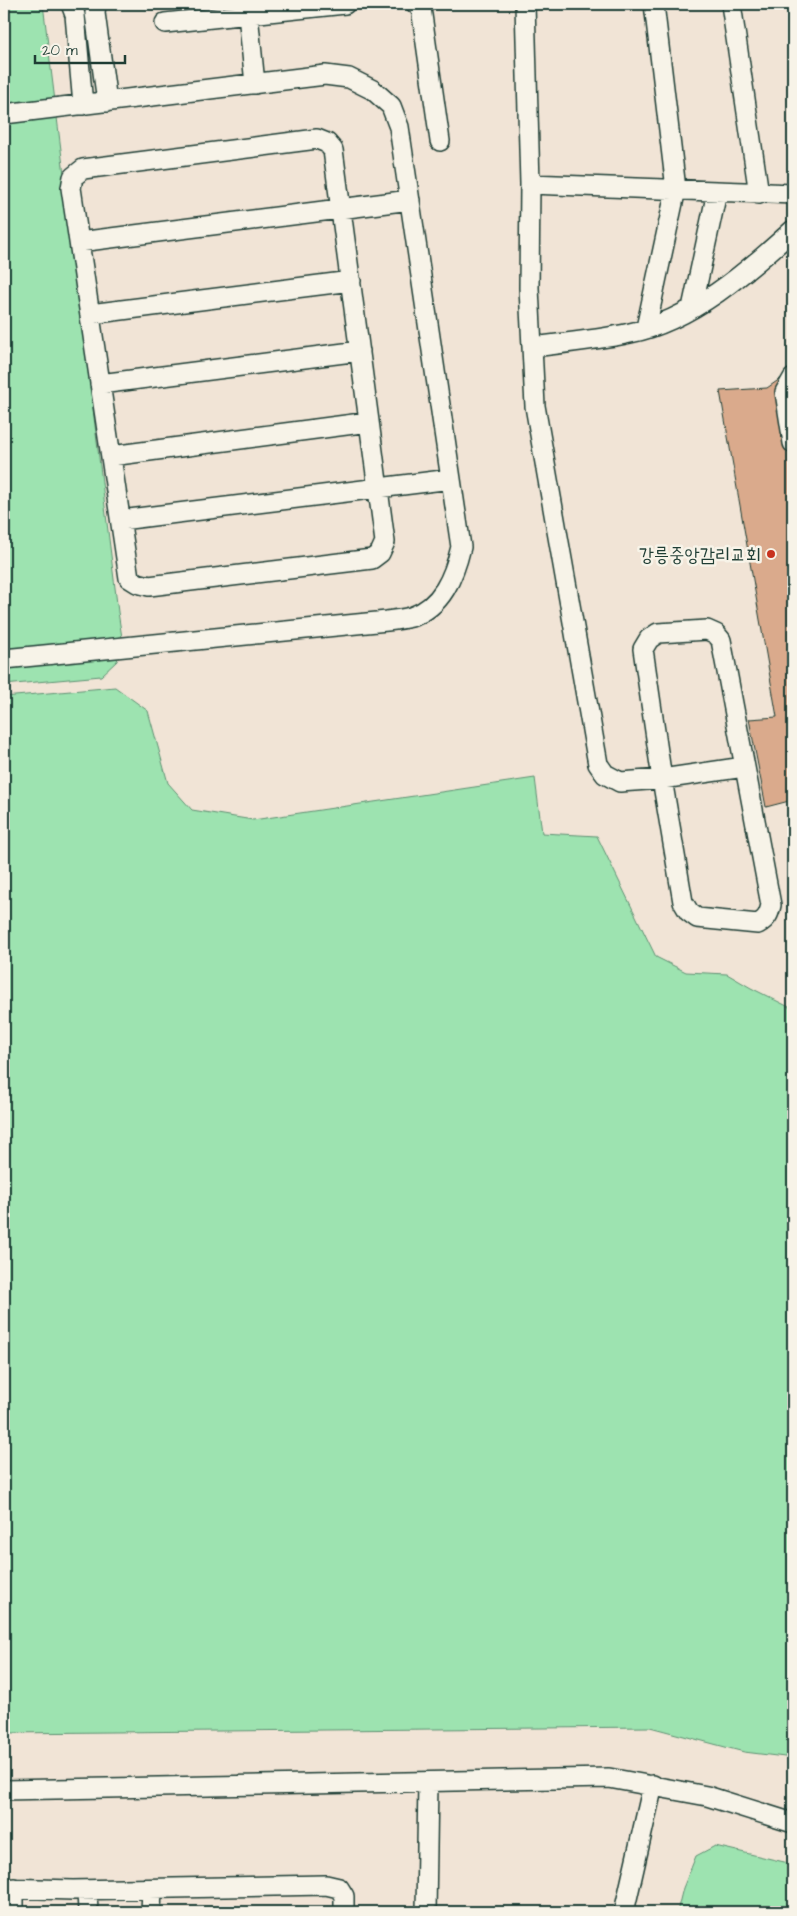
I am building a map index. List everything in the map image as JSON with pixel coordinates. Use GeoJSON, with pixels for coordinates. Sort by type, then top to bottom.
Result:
{"type":"FeatureCollection","features":[{"type":"Feature","properties":{"kind":"lane"},"geometry":{"type":"LineString","coordinates":[[71,4],[75,16],[82,105]]}},
{"type":"Feature","properties":{"kind":"lane"},"geometry":{"type":"LineString","coordinates":[[96,4],[95,13],[107,102]]}},
{"type":"Feature","properties":{"kind":"lane"},"geometry":{"type":"LineString","coordinates":[[165,23],[345,4]]}},
{"type":"Feature","properties":{"kind":"lane"},"geometry":{"type":"LineString","coordinates":[[416,4],[421,8],[440,140]]}},
{"type":"Feature","properties":{"kind":"lane"},"geometry":{"type":"LineString","coordinates":[[525,4],[530,184],[529,288],[535,406],[598,764],[605,774],[620,782],[662,779],[744,767]]}},
{"type":"Feature","properties":{"kind":"lane"},"geometry":{"type":"LineString","coordinates":[[646,328],[676,189],[654,4]]}},
{"type":"Feature","properties":{"kind":"lane"},"geometry":{"type":"LineString","coordinates":[[731,4],[759,194]]}},
{"type":"Feature","properties":{"kind":"lane"},"geometry":{"type":"LineString","coordinates":[[248,14],[255,84]]}},
{"type":"Feature","properties":{"kind":"lane"},"geometry":{"type":"LineString","coordinates":[[4,114],[325,75],[349,78],[373,90],[391,106],[399,127],[461,547],[456,567],[446,589],[431,605],[411,617],[387,621],[4,659]]}},
{"type":"Feature","properties":{"kind":"lane"},"geometry":{"type":"LineString","coordinates":[[317,140],[327,143],[333,150],[370,422],[385,542],[380,553],[372,559],[149,586],[137,583],[129,578],[79,242],[71,188],[73,177],[83,169],[317,140]]}},
{"type":"Feature","properties":{"kind":"lane"},"geometry":{"type":"LineString","coordinates":[[530,184],[793,194]]}},
{"type":"Feature","properties":{"kind":"lane"},"geometry":{"type":"LineString","coordinates":[[692,308],[717,192]]}},
{"type":"Feature","properties":{"kind":"lane"},"geometry":{"type":"LineString","coordinates":[[79,242],[410,200]]}},
{"type":"Feature","properties":{"kind":"lane"},"geometry":{"type":"LineString","coordinates":[[532,347],[632,333],[670,321],[758,262],[793,230]]}},
{"type":"Feature","properties":{"kind":"lane"},"geometry":{"type":"LineString","coordinates":[[90,314],[351,281]]}},
{"type":"Feature","properties":{"kind":"lane"},"geometry":{"type":"LineString","coordinates":[[100,384],[360,351]]}},
{"type":"Feature","properties":{"kind":"lane"},"geometry":{"type":"LineString","coordinates":[[793,378],[785,392],[793,443]]}},
{"type":"Feature","properties":{"kind":"lane"},"geometry":{"type":"LineString","coordinates":[[111,456],[370,422]]}},
{"type":"Feature","properties":{"kind":"lane"},"geometry":{"type":"LineString","coordinates":[[121,520],[451,479]]}},
{"type":"Feature","properties":{"kind":"lane"},"geometry":{"type":"LineString","coordinates":[[707,630],[716,634],[721,640],[771,905],[769,914],[764,921],[758,924],[704,920],[697,918],[689,912],[683,902],[662,779],[643,649],[649,639],[658,633],[707,630]]}},
{"type":"Feature","properties":{"kind":"lane"},"geometry":{"type":"LineString","coordinates":[[4,1790],[609,1778],[707,1796],[793,1823]]}},
{"type":"Feature","properties":{"kind":"lane"},"geometry":{"type":"LineString","coordinates":[[426,1912],[428,1782]]}},
{"type":"Feature","properties":{"kind":"lane"},"geometry":{"type":"LineString","coordinates":[[624,1912],[653,1785]]}},
{"type":"Feature","properties":{"kind":"lane"},"geometry":{"type":"LineString","coordinates":[[14,1912],[9,1888],[87,1890],[326,1885],[339,1888],[344,1896],[344,1912]]}},
{"type":"Feature","properties":{"kind":"lane"},"geometry":{"type":"LineString","coordinates":[[151,1912],[152,1889]]}},
{"type":"Feature","properties":{"kind":"lane"},"geometry":{"type":"LineString","coordinates":[[87,1890],[88,1912]]}},
{"type":"Feature","properties":{"kind":"green space"},"geometry":{"type":"Polygon","coordinates":[[[4,4],[43,4],[123,644],[117,661],[101,676],[4,685],[4,4]]]}},
{"type":"Feature","properties":{"kind":"green space"},"geometry":{"type":"Polygon","coordinates":[[[115,687],[148,711],[168,783],[192,810],[253,820],[535,778],[542,833],[597,836],[656,957],[686,972],[727,974],[793,1009],[793,1758],[744,1752],[650,1727],[4,1733],[4,697],[115,687]]]}},
{"type":"Feature","properties":{"kind":"green space"},"geometry":{"type":"Polygon","coordinates":[[[715,1846],[793,1864],[793,1912],[677,1912],[683,1888],[696,1856],[715,1846]]]}},
{"type":"Feature","properties":{"kind":"building","name":"강릉중앙감리교회"},"geometry":{"type":"Polygon","coordinates":[[[793,370],[793,800],[766,807],[749,719],[777,717],[720,391],[767,388],[793,370]]]}},
{"type":"Feature","properties":{"kind":"place","name":"강릉중앙감리교회"},"geometry":{"type":"Point","coordinates":[771,554]}}]}
